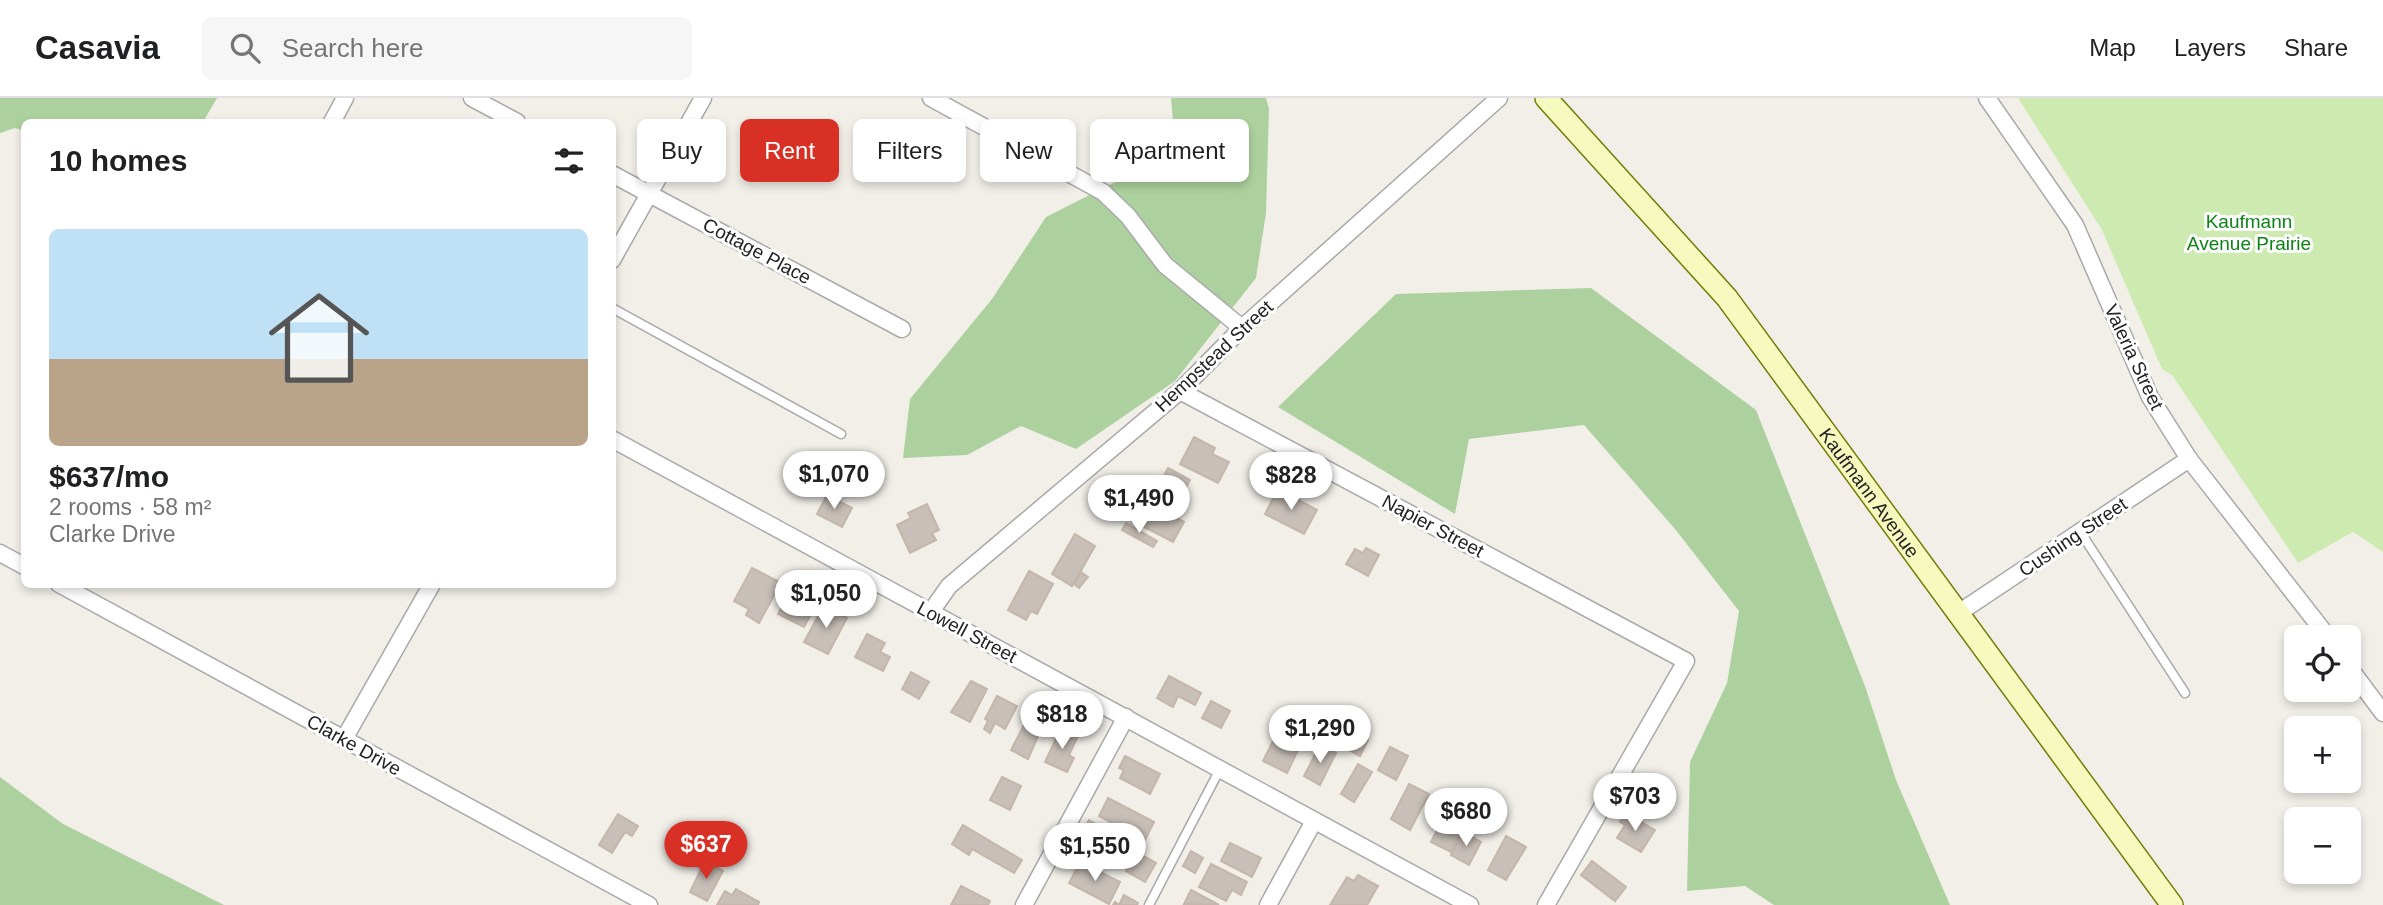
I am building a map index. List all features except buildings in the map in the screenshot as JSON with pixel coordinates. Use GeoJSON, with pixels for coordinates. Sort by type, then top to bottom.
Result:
{"type":"FeatureCollection","features":[{"type":"Feature","properties":{"kind":"main road","name":"Kaufmann Avenue"},"geometry":{"type":"LineString","coordinates":[[1546,98],[1727,299],[2172,905]]}},
{"type":"Feature","properties":{"kind":"street"},"geometry":{"type":"LineString","coordinates":[[334,119],[345,98]]}},
{"type":"Feature","properties":{"kind":"street"},"geometry":{"type":"LineString","coordinates":[[472,98],[511,119]]}},
{"type":"Feature","properties":{"kind":"street"},"geometry":{"type":"LineString","coordinates":[[616,253],[703,98]]}},
{"type":"Feature","properties":{"kind":"street"},"geometry":{"type":"LineString","coordinates":[[931,98],[1103,192],[1128,216],[1165,265],[1242,328]]}},
{"type":"Feature","properties":{"kind":"street","name":"Hempstead Street"},"geometry":{"type":"LineString","coordinates":[[930,613],[949,586],[1180,391],[1242,328],[1499,98]]}},
{"type":"Feature","properties":{"kind":"street","name":"Valeria Street"},"geometry":{"type":"LineString","coordinates":[[1987,98],[2075,225],[2150,397],[2189,459],[2319,625]]}},
{"type":"Feature","properties":{"kind":"street","name":"Cottage Place"},"geometry":{"type":"LineString","coordinates":[[616,176],[902,329]]}},
{"type":"Feature","properties":{"kind":"street","name":"Napier Street"},"geometry":{"type":"LineString","coordinates":[[1180,391],[1686,661],[1546,905]]}},
{"type":"Feature","properties":{"kind":"street","name":"Lowell Street"},"geometry":{"type":"LineString","coordinates":[[616,441],[1470,905]]}},
{"type":"Feature","properties":{"kind":"street","name":"Cushing Street"},"geometry":{"type":"LineString","coordinates":[[1957,614],[2189,459]]}},
{"type":"Feature","properties":{"kind":"street"},"geometry":{"type":"LineString","coordinates":[[0,553],[21,564]]}},
{"type":"Feature","properties":{"kind":"street","name":"Clarke Drive"},"geometry":{"type":"LineString","coordinates":[[67,588],[649,905]]}},
{"type":"Feature","properties":{"kind":"street"},"geometry":{"type":"LineString","coordinates":[[344,739],[430,588]]}},
{"type":"Feature","properties":{"kind":"street"},"geometry":{"type":"LineString","coordinates":[[2361,683],[2383,713]]}},
{"type":"Feature","properties":{"kind":"street"},"geometry":{"type":"LineString","coordinates":[[1024,905],[1126,717]]}},
{"type":"Feature","properties":{"kind":"street"},"geometry":{"type":"LineString","coordinates":[[1268,905],[1314,821]]}},
{"type":"Feature","properties":{"kind":"lane"},"geometry":{"type":"LineString","coordinates":[[616,310],[841,434]]}},
{"type":"Feature","properties":{"kind":"lane"},"geometry":{"type":"LineString","coordinates":[[2081,533],[2185,693]]}},
{"type":"Feature","properties":{"kind":"lane"},"geometry":{"type":"LineString","coordinates":[[1149,905],[1220,769]]}},
{"type":"Feature","properties":{"kind":"green space"},"geometry":{"type":"Polygon","coordinates":[[[0,98],[217,98],[205,119],[21,119],[21,130],[15,128],[0,133],[0,98]]]}},
{"type":"Feature","properties":{"kind":"green space"},"geometry":{"type":"Polygon","coordinates":[[[1171,98],[1266,98],[1269,109],[1266,213],[1256,278],[1175,381],[1076,449],[1021,426],[967,455],[903,458],[910,399],[992,299],[1046,217],[1115,182],[1249,182],[1249,119],[1173,119],[1171,98]]]}},
{"type":"Feature","properties":{"kind":"green space","name":"Kaufmann Avenue Prairie"},"geometry":{"type":"Polygon","coordinates":[[[2018,98],[2383,98],[2383,552],[2353,532],[2298,563],[2172,375],[2162,369],[2102,230],[2018,98]]]}},
{"type":"Feature","properties":{"kind":"green space"},"geometry":{"type":"Polygon","coordinates":[[[1591,288],[1756,410],[1865,686],[1896,780],[1950,905],[1774,905],[1745,886],[1687,891],[1690,762],[1727,683],[1739,611],[1675,529],[1584,425],[1469,439],[1455,514],[1278,407],[1396,294],[1591,288]]]}},
{"type":"Feature","properties":{"kind":"green space"},"geometry":{"type":"Polygon","coordinates":[[[0,777],[63,824],[224,905],[0,905],[0,777]]]}}]}
